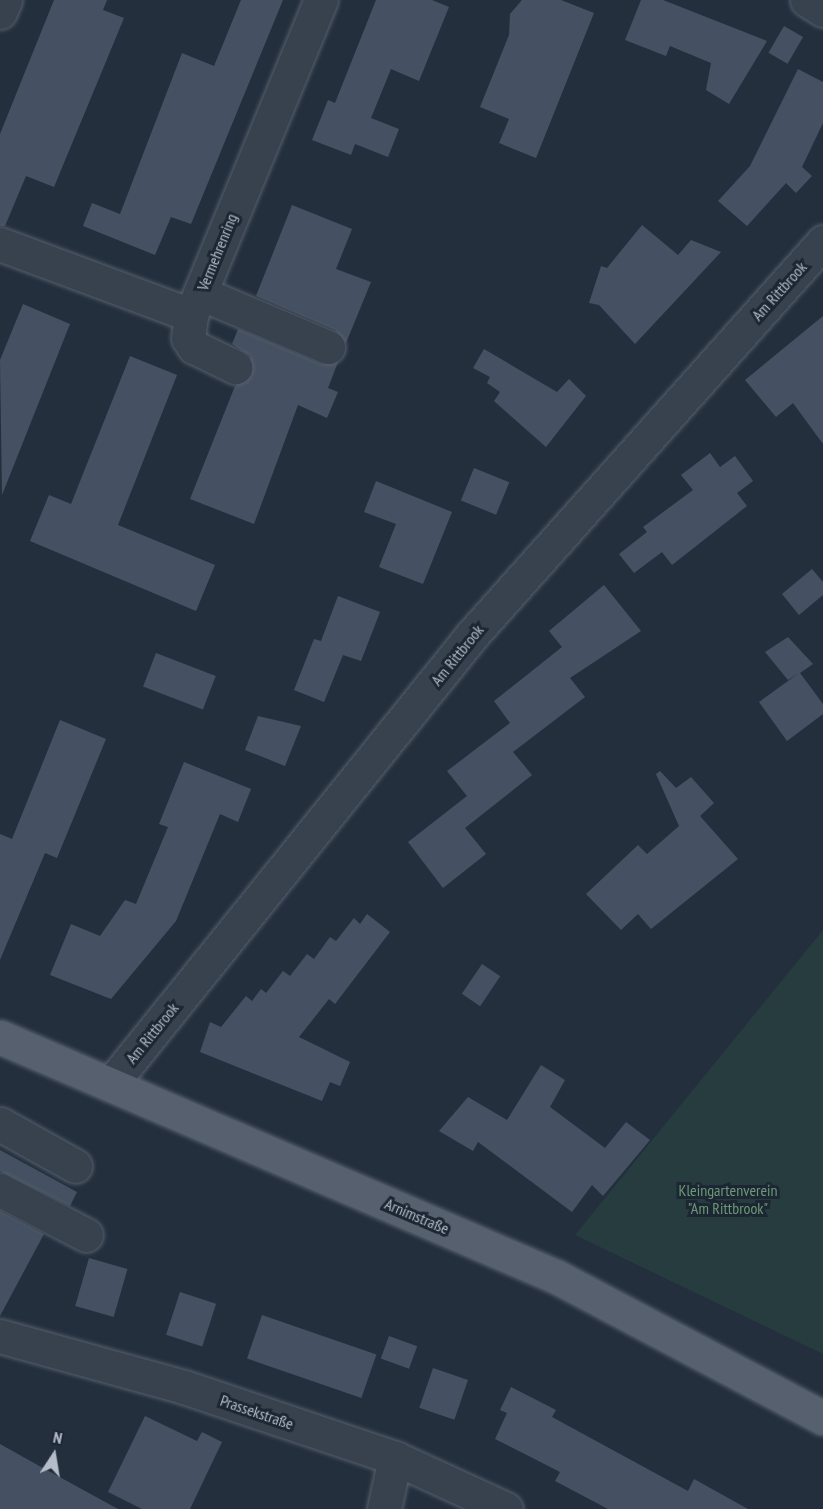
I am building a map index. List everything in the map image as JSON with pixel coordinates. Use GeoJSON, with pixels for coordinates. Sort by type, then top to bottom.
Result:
{"type":"FeatureCollection","features":[{"type":"Feature","properties":{"kind":"main road","name":"Arnimstraße"},"geometry":{"type":"LineString","coordinates":[[0,1037],[557,1277],[823,1418]]}},
{"type":"Feature","properties":{"kind":"street"},"geometry":{"type":"LineString","coordinates":[[0,12],[5,0]]}},
{"type":"Feature","properties":{"kind":"street","name":"Vermehrenring"},"geometry":{"type":"LineString","coordinates":[[196,304],[321,0]]}},
{"type":"Feature","properties":{"kind":"street"},"geometry":{"type":"LineString","coordinates":[[807,0],[823,10]]}},
{"type":"Feature","properties":{"kind":"street","name":"Am Rittbrook"},"geometry":{"type":"LineString","coordinates":[[111,1084],[473,634],[823,243]]}},
{"type":"Feature","properties":{"kind":"street"},"geometry":{"type":"LineString","coordinates":[[0,244],[328,347]]}},
{"type":"Feature","properties":{"kind":"street"},"geometry":{"type":"LineString","coordinates":[[196,304],[188,338],[194,347],[235,367]]}},
{"type":"Feature","properties":{"kind":"street"},"geometry":{"type":"LineString","coordinates":[[0,1124],[75,1166]]}},
{"type":"Feature","properties":{"kind":"street"},"geometry":{"type":"LineString","coordinates":[[0,1190],[86,1235]]}},
{"type":"Feature","properties":{"kind":"street","name":"Prassekstraße"},"geometry":{"type":"LineString","coordinates":[[0,1336],[184,1387],[395,1458],[506,1509]]}},
{"type":"Feature","properties":{"kind":"street"},"geometry":{"type":"LineString","coordinates":[[384,1509],[395,1458]]}},
{"type":"Feature","properties":{"kind":"green space","name":"Kleingartenverein \"Am Rittbrook\""},"geometry":{"type":"Polygon","coordinates":[[[823,930],[823,1354],[575,1235],[823,930]]]}},
{"type":"Feature","properties":{"kind":"building"},"geometry":{"type":"Polygon","coordinates":[[[54,0],[107,0],[103,10],[124,18],[54,187],[26,176],[5,226],[0,226],[0,134],[54,0]]]}},
{"type":"Feature","properties":{"kind":"building"},"geometry":{"type":"Polygon","coordinates":[[[241,0],[283,0],[191,224],[171,217],[155,255],[83,226],[92,203],[120,214],[182,53],[214,66],[241,0]]]}},
{"type":"Feature","properties":{"kind":"building"},"geometry":{"type":"Polygon","coordinates":[[[376,0],[432,0],[449,7],[419,81],[391,69],[371,118],[399,129],[388,157],[355,144],[351,155],[312,140],[328,100],[335,103],[376,0]]]}},
{"type":"Feature","properties":{"kind":"building"},"geometry":{"type":"Polygon","coordinates":[[[522,0],[561,0],[594,13],[536,158],[499,143],[509,119],[480,107],[509,35],[510,14],[522,0]]]}},
{"type":"Feature","properties":{"kind":"building"},"geometry":{"type":"Polygon","coordinates":[[[641,0],[663,0],[767,41],[729,104],[706,90],[711,63],[670,46],[666,56],[625,40],[641,0]]]}},
{"type":"Feature","properties":{"kind":"building"},"geometry":{"type":"Polygon","coordinates":[[[784,26],[803,37],[788,64],[768,53],[784,26]]]}},
{"type":"Feature","properties":{"kind":"building"},"geometry":{"type":"Polygon","coordinates":[[[798,69],[823,82],[823,123],[802,167],[812,176],[796,193],[786,183],[747,226],[718,201],[750,166],[798,69]]]}},
{"type":"Feature","properties":{"kind":"building"},"geometry":{"type":"Polygon","coordinates":[[[292,205],[352,229],[336,269],[371,282],[346,343],[335,330],[256,296],[292,205]]]}},
{"type":"Feature","properties":{"kind":"building"},"geometry":{"type":"Polygon","coordinates":[[[642,225],[678,255],[691,240],[721,252],[635,344],[599,305],[589,303],[601,266],[607,268],[642,225]]]}},
{"type":"Feature","properties":{"kind":"building"},"geometry":{"type":"Polygon","coordinates":[[[23,304],[70,324],[2,495],[0,360],[23,304]]]}},
{"type":"Feature","properties":{"kind":"building"},"geometry":{"type":"Polygon","coordinates":[[[823,316],[823,444],[793,403],[776,417],[745,380],[823,316]]]}},
{"type":"Feature","properties":{"kind":"building"},"geometry":{"type":"Polygon","coordinates":[[[238,329],[321,364],[338,362],[328,388],[338,392],[327,418],[298,405],[254,524],[190,499],[235,386],[252,375],[250,356],[232,344],[238,329]]]}},
{"type":"Feature","properties":{"kind":"building"},"geometry":{"type":"Polygon","coordinates":[[[484,349],[557,392],[569,379],[586,396],[546,447],[494,401],[500,392],[487,383],[490,377],[473,368],[484,349]]]}},
{"type":"Feature","properties":{"kind":"building"},"geometry":{"type":"Polygon","coordinates":[[[130,356],[177,375],[118,525],[215,565],[196,611],[30,541],[49,495],[71,504],[130,356]]]}},
{"type":"Feature","properties":{"kind":"building"},"geometry":{"type":"Polygon","coordinates":[[[710,453],[720,467],[735,456],[753,481],[737,493],[747,506],[672,565],[662,552],[634,573],[619,554],[647,532],[643,527],[693,490],[681,475],[710,453]]]}},
{"type":"Feature","properties":{"kind":"building"},"geometry":{"type":"Polygon","coordinates":[[[474,468],[509,482],[496,515],[461,500],[474,468]]]}},
{"type":"Feature","properties":{"kind":"building"},"geometry":{"type":"Polygon","coordinates":[[[376,481],[452,512],[423,584],[379,567],[396,524],[364,512],[376,481]]]}},
{"type":"Feature","properties":{"kind":"building"},"geometry":{"type":"Polygon","coordinates":[[[812,569],[823,582],[823,595],[799,615],[782,594],[812,569]]]}},
{"type":"Feature","properties":{"kind":"building"},"geometry":{"type":"Polygon","coordinates":[[[604,585],[641,631],[570,678],[585,697],[513,752],[532,775],[465,828],[486,854],[443,888],[408,842],[467,796],[447,771],[510,723],[494,701],[562,647],[549,631],[604,585]]]}},
{"type":"Feature","properties":{"kind":"building"},"geometry":{"type":"Polygon","coordinates":[[[338,596],[380,612],[361,661],[343,655],[324,702],[294,690],[314,639],[321,641],[338,596]]]}},
{"type":"Feature","properties":{"kind":"building"},"geometry":{"type":"Polygon","coordinates":[[[788,637],[813,664],[800,673],[823,704],[823,714],[787,741],[759,702],[799,673],[788,680],[765,652],[788,637]]]}},
{"type":"Feature","properties":{"kind":"building"},"geometry":{"type":"Polygon","coordinates":[[[156,653],[216,676],[203,710],[143,687],[156,653]]]}},
{"type":"Feature","properties":{"kind":"building"},"geometry":{"type":"Polygon","coordinates":[[[258,716],[301,726],[285,766],[245,750],[258,716]]]}},
{"type":"Feature","properties":{"kind":"building"},"geometry":{"type":"Polygon","coordinates":[[[60,720],[106,739],[57,858],[45,853],[0,960],[0,834],[12,839],[60,720]]]}},
{"type":"Feature","properties":{"kind":"building"},"geometry":{"type":"Polygon","coordinates":[[[184,762],[251,789],[238,822],[220,814],[176,921],[111,999],[50,975],[71,924],[100,936],[125,900],[136,904],[168,827],[159,824],[184,762]]]}},
{"type":"Feature","properties":{"kind":"building"},"geometry":{"type":"Polygon","coordinates":[[[660,771],[676,788],[691,777],[714,803],[700,816],[738,859],[651,929],[638,914],[621,930],[586,894],[638,845],[647,854],[679,826],[656,774],[660,771]]]}},
{"type":"Feature","properties":{"kind":"building"},"geometry":{"type":"Polygon","coordinates":[[[367,914],[390,932],[335,1004],[329,999],[299,1037],[350,1062],[340,1086],[330,1082],[322,1101],[200,1052],[210,1022],[221,1027],[246,996],[252,1001],[261,989],[266,993],[283,971],[290,976],[307,954],[314,959],[330,937],[336,941],[354,918],[360,924],[367,914]]]}},
{"type":"Feature","properties":{"kind":"building"},"geometry":{"type":"Polygon","coordinates":[[[482,964],[500,976],[480,1006],[462,994],[482,964]]]}},
{"type":"Feature","properties":{"kind":"building"},"geometry":{"type":"Polygon","coordinates":[[[541,1065],[565,1080],[550,1107],[605,1148],[626,1122],[650,1140],[603,1196],[592,1185],[572,1212],[478,1142],[473,1151],[439,1131],[468,1097],[507,1120],[541,1065]]]}},
{"type":"Feature","properties":{"kind":"building"},"geometry":{"type":"Polygon","coordinates":[[[0,1150],[77,1192],[70,1206],[0,1171],[0,1150]]]}},
{"type":"Feature","properties":{"kind":"building"},"geometry":{"type":"Polygon","coordinates":[[[0,1211],[44,1234],[0,1316],[0,1211]]]}},
{"type":"Feature","properties":{"kind":"building"},"geometry":{"type":"Polygon","coordinates":[[[89,1258],[127,1269],[114,1317],[75,1306],[89,1258]]]}},
{"type":"Feature","properties":{"kind":"building"},"geometry":{"type":"Polygon","coordinates":[[[180,1292],[216,1304],[202,1347],[166,1335],[180,1292]]]}},
{"type":"Feature","properties":{"kind":"building"},"geometry":{"type":"Polygon","coordinates":[[[262,1315],[376,1354],[361,1398],[247,1358],[262,1315]]]}},
{"type":"Feature","properties":{"kind":"building"},"geometry":{"type":"Polygon","coordinates":[[[389,1336],[417,1346],[409,1369],[381,1359],[389,1336]]]}},
{"type":"Feature","properties":{"kind":"building"},"geometry":{"type":"Polygon","coordinates":[[[433,1368],[468,1380],[454,1420],[419,1408],[433,1368]]]}},
{"type":"Feature","properties":{"kind":"building"},"geometry":{"type":"Polygon","coordinates":[[[511,1387],[556,1410],[552,1417],[688,1491],[694,1479],[748,1509],[608,1509],[555,1481],[560,1472],[495,1439],[507,1413],[500,1410],[511,1387]]]}},
{"type":"Feature","properties":{"kind":"building"},"geometry":{"type":"Polygon","coordinates":[[[145,1416],[197,1441],[202,1432],[222,1442],[190,1509],[142,1509],[108,1492],[145,1416]]]}},
{"type":"Feature","properties":{"kind":"building"},"geometry":{"type":"Polygon","coordinates":[[[0,1444],[34,1463],[118,1509],[0,1509],[0,1444]]]}}]}
